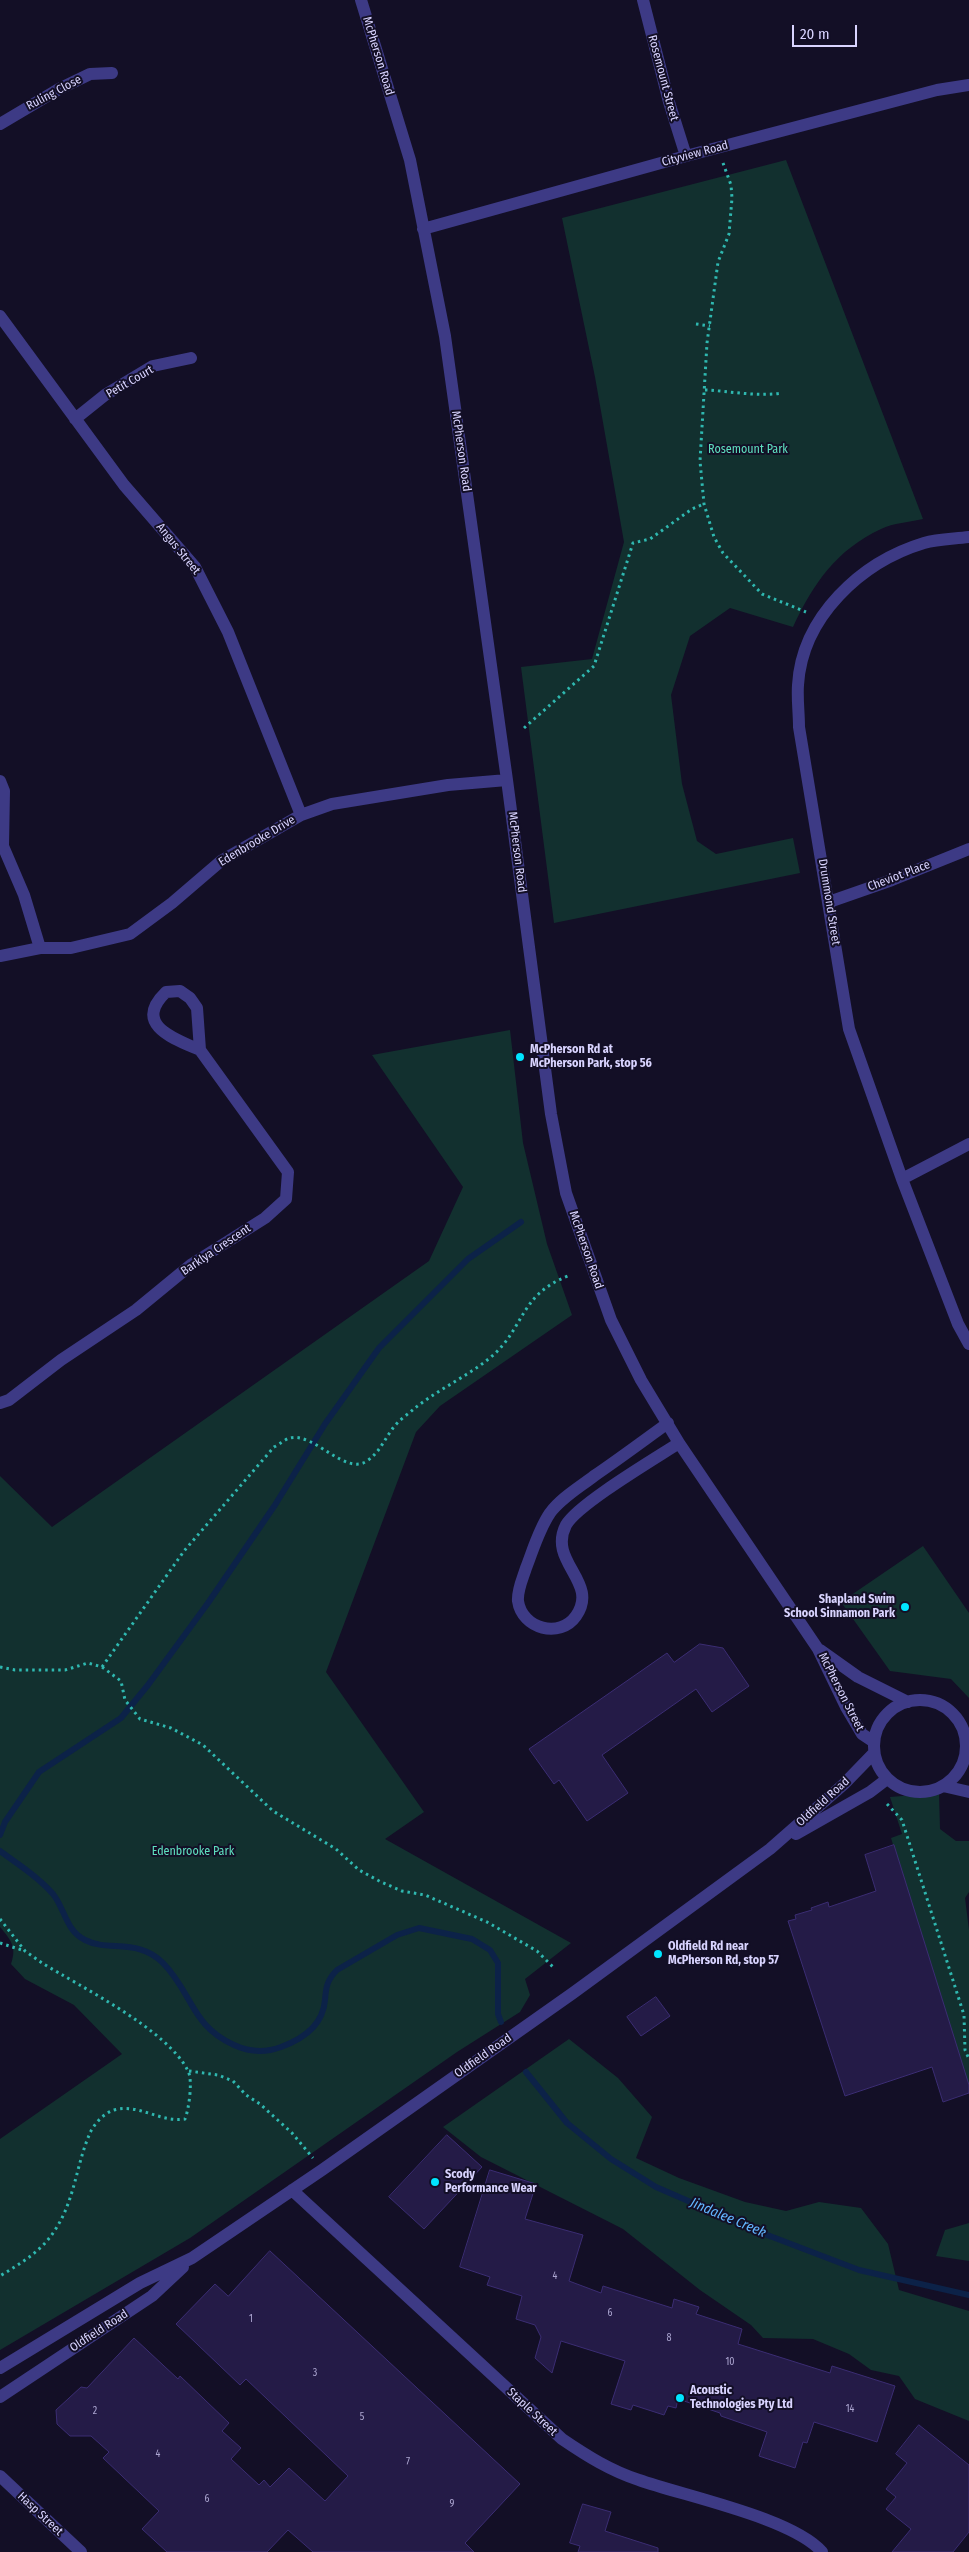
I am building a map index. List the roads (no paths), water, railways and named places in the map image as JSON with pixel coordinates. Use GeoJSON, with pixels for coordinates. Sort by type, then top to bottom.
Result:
{"type":"FeatureCollection","features":[{"type":"Feature","properties":{"kind":"street","name":"McPherson Road"},"geometry":{"type":"LineString","coordinates":[[361,0],[410,160],[445,336],[507,780],[550,1114],[566,1193],[611,1320],[641,1380],[679,1443],[818,1649]]}},
{"type":"Feature","properties":{"kind":"street","name":"Rosemount Street"},"geometry":{"type":"LineString","coordinates":[[643,0],[669,102],[686,156]]}},
{"type":"Feature","properties":{"kind":"street","name":"Ruling Close"},"geometry":{"type":"LineString","coordinates":[[0,124],[66,85],[90,74],[112,73]]}},
{"type":"Feature","properties":{"kind":"street","name":"Cityview Road"},"geometry":{"type":"LineString","coordinates":[[423,229],[686,156],[937,90],[969,85]]}},
{"type":"Feature","properties":{"kind":"street","name":"Angus Street"},"geometry":{"type":"LineString","coordinates":[[0,316],[124,485],[195,567],[228,632],[301,815]]}},
{"type":"Feature","properties":{"kind":"street","name":"Petit Court"},"geometry":{"type":"LineString","coordinates":[[75,419],[106,395],[153,366],[191,358]]}},
{"type":"Feature","properties":{"kind":"street","name":"Drummond Street"},"geometry":{"type":"LineString","coordinates":[[969,537],[924,543],[883,560],[848,584],[821,618],[804,656],[798,684],[799,727],[849,1029],[902,1179],[958,1324],[969,1344]]}},
{"type":"Feature","properties":{"kind":"street","name":"Edenbrooke Drive"},"geometry":{"type":"LineString","coordinates":[[0,956],[40,948],[71,948],[130,934],[172,903],[221,861],[301,815],[341,802],[448,785],[507,780]]}},
{"type":"Feature","properties":{"kind":"street"},"geometry":{"type":"LineString","coordinates":[[0,781],[4,791],[3,846],[24,895],[40,948]]}},
{"type":"Feature","properties":{"kind":"street","name":"Cheviot Place"},"geometry":{"type":"LineString","coordinates":[[829,902],[892,880],[969,849]]}},
{"type":"Feature","properties":{"kind":"street"},"geometry":{"type":"LineString","coordinates":[[180,991],[190,998],[196,1008],[200,1050],[168,1037],[160,1029],[154,1017],[157,1001],[166,992],[180,991]]}},
{"type":"Feature","properties":{"kind":"street","name":"Barklya Crescent"},"geometry":{"type":"LineString","coordinates":[[0,1403],[10,1400],[61,1360],[136,1310],[192,1264],[265,1218],[286,1199],[288,1172],[200,1050]]}},
{"type":"Feature","properties":{"kind":"street"},"geometry":{"type":"LineString","coordinates":[[902,1179],[969,1144]]}},
{"type":"Feature","properties":{"kind":"street"},"geometry":{"type":"LineString","coordinates":[[668,1423],[582,1485],[551,1512],[539,1535],[520,1587],[518,1601],[523,1614],[532,1623],[542,1628],[564,1626],[575,1618],[581,1607],[583,1593],[579,1581],[563,1554],[562,1536],[567,1524],[592,1501],[679,1443]]}},
{"type":"Feature","properties":{"kind":"street"},"geometry":{"type":"LineString","coordinates":[[582,1485],[592,1501]]}},
{"type":"Feature","properties":{"kind":"street","name":"McPherson Street"},"geometry":{"type":"LineString","coordinates":[[818,1649],[858,1678],[908,1702]]}},
{"type":"Feature","properties":{"kind":"street","name":"McPherson Street"},"geometry":{"type":"LineString","coordinates":[[818,1649],[858,1727],[874,1748]]}},
{"type":"Feature","properties":{"kind":"street"},"geometry":{"type":"LineString","coordinates":[[922,1700],[935,1703],[947,1709],[957,1719],[966,1735],[963,1762],[955,1776],[943,1786],[929,1792],[914,1792],[899,1788],[887,1779],[878,1767],[874,1748],[877,1728],[895,1707],[908,1702],[922,1700]]}},
{"type":"Feature","properties":{"kind":"street","name":"Oldfield Road"},"geometry":{"type":"LineString","coordinates":[[0,2368],[140,2283],[192,2258],[322,2170],[573,1993],[770,1849],[844,1784],[874,1748]]}},
{"type":"Feature","properties":{"kind":"street","name":"Oldfield Road"},"geometry":{"type":"LineString","coordinates":[[770,1849],[870,1792],[887,1779]]}},
{"type":"Feature","properties":{"kind":"street"},"geometry":{"type":"LineString","coordinates":[[943,1786],[969,1792]]}},
{"type":"Feature","properties":{"kind":"street","name":"Staple Street"},"geometry":{"type":"LineString","coordinates":[[292,2190],[562,2440],[599,2464],[639,2480],[783,2525],[822,2552]]}},
{"type":"Feature","properties":{"kind":"street","name":"Oldfield Road"},"geometry":{"type":"LineString","coordinates":[[0,2397],[152,2296],[192,2258]]}},
{"type":"Feature","properties":{"kind":"street","name":"Hasp Street"},"geometry":{"type":"LineString","coordinates":[[0,2476],[81,2552]]}},
{"type":"Feature","properties":{"kind":"waterway"},"geometry":{"type":"LineString","coordinates":[[0,1835],[5,1822],[39,1772],[121,1718],[148,1685],[208,1603],[275,1505],[325,1424],[379,1348],[468,1259],[521,1222]]}},
{"type":"Feature","properties":{"kind":"waterway","name":"Jindalee Creek"},"geometry":{"type":"LineString","coordinates":[[0,1851],[34,1876],[53,1894],[70,1925],[79,1936],[94,1943],[134,1948],[154,1955],[173,1974],[200,2018],[220,2037],[234,2045],[257,2051],[281,2047],[297,2040],[316,2024],[323,2009],[328,1984],[337,1970],[397,1935],[419,1928],[472,1939],[490,1950],[498,1963],[498,2014],[501,2022]]}},
{"type":"Feature","properties":{"kind":"waterway","name":"Jindalee Creek"},"geometry":{"type":"LineString","coordinates":[[526,2072],[567,2123],[611,2159],[656,2187],[762,2233],[859,2270],[969,2295]]}},
{"type":"Feature","properties":{"kind":"place","name":"McPherson Rd at McPherson Park, stop 56"},"geometry":{"type":"Point","coordinates":[520,1057]}},
{"type":"Feature","properties":{"kind":"place","name":"Shapland Swim School Sinnamon Park"},"geometry":{"type":"Point","coordinates":[905,1607]}},
{"type":"Feature","properties":{"kind":"place","name":"Oldfield Rd near McPherson Rd, stop 57"},"geometry":{"type":"Point","coordinates":[658,1954]}},
{"type":"Feature","properties":{"kind":"place","name":"Scody Performance Wear"},"geometry":{"type":"Point","coordinates":[435,2182]}},
{"type":"Feature","properties":{"kind":"place","name":"Acoustic Technologies Pty Ltd"},"geometry":{"type":"Point","coordinates":[680,2398]}},
{"type":"Feature","properties":{"kind":"park label","name":"Rosemount Park"},"geometry":{"type":"Point","coordinates":[748,450]}},
{"type":"Feature","properties":{"kind":"park label","name":"Edenbrooke Park"},"geometry":{"type":"Point","coordinates":[193,1852]}}]}
